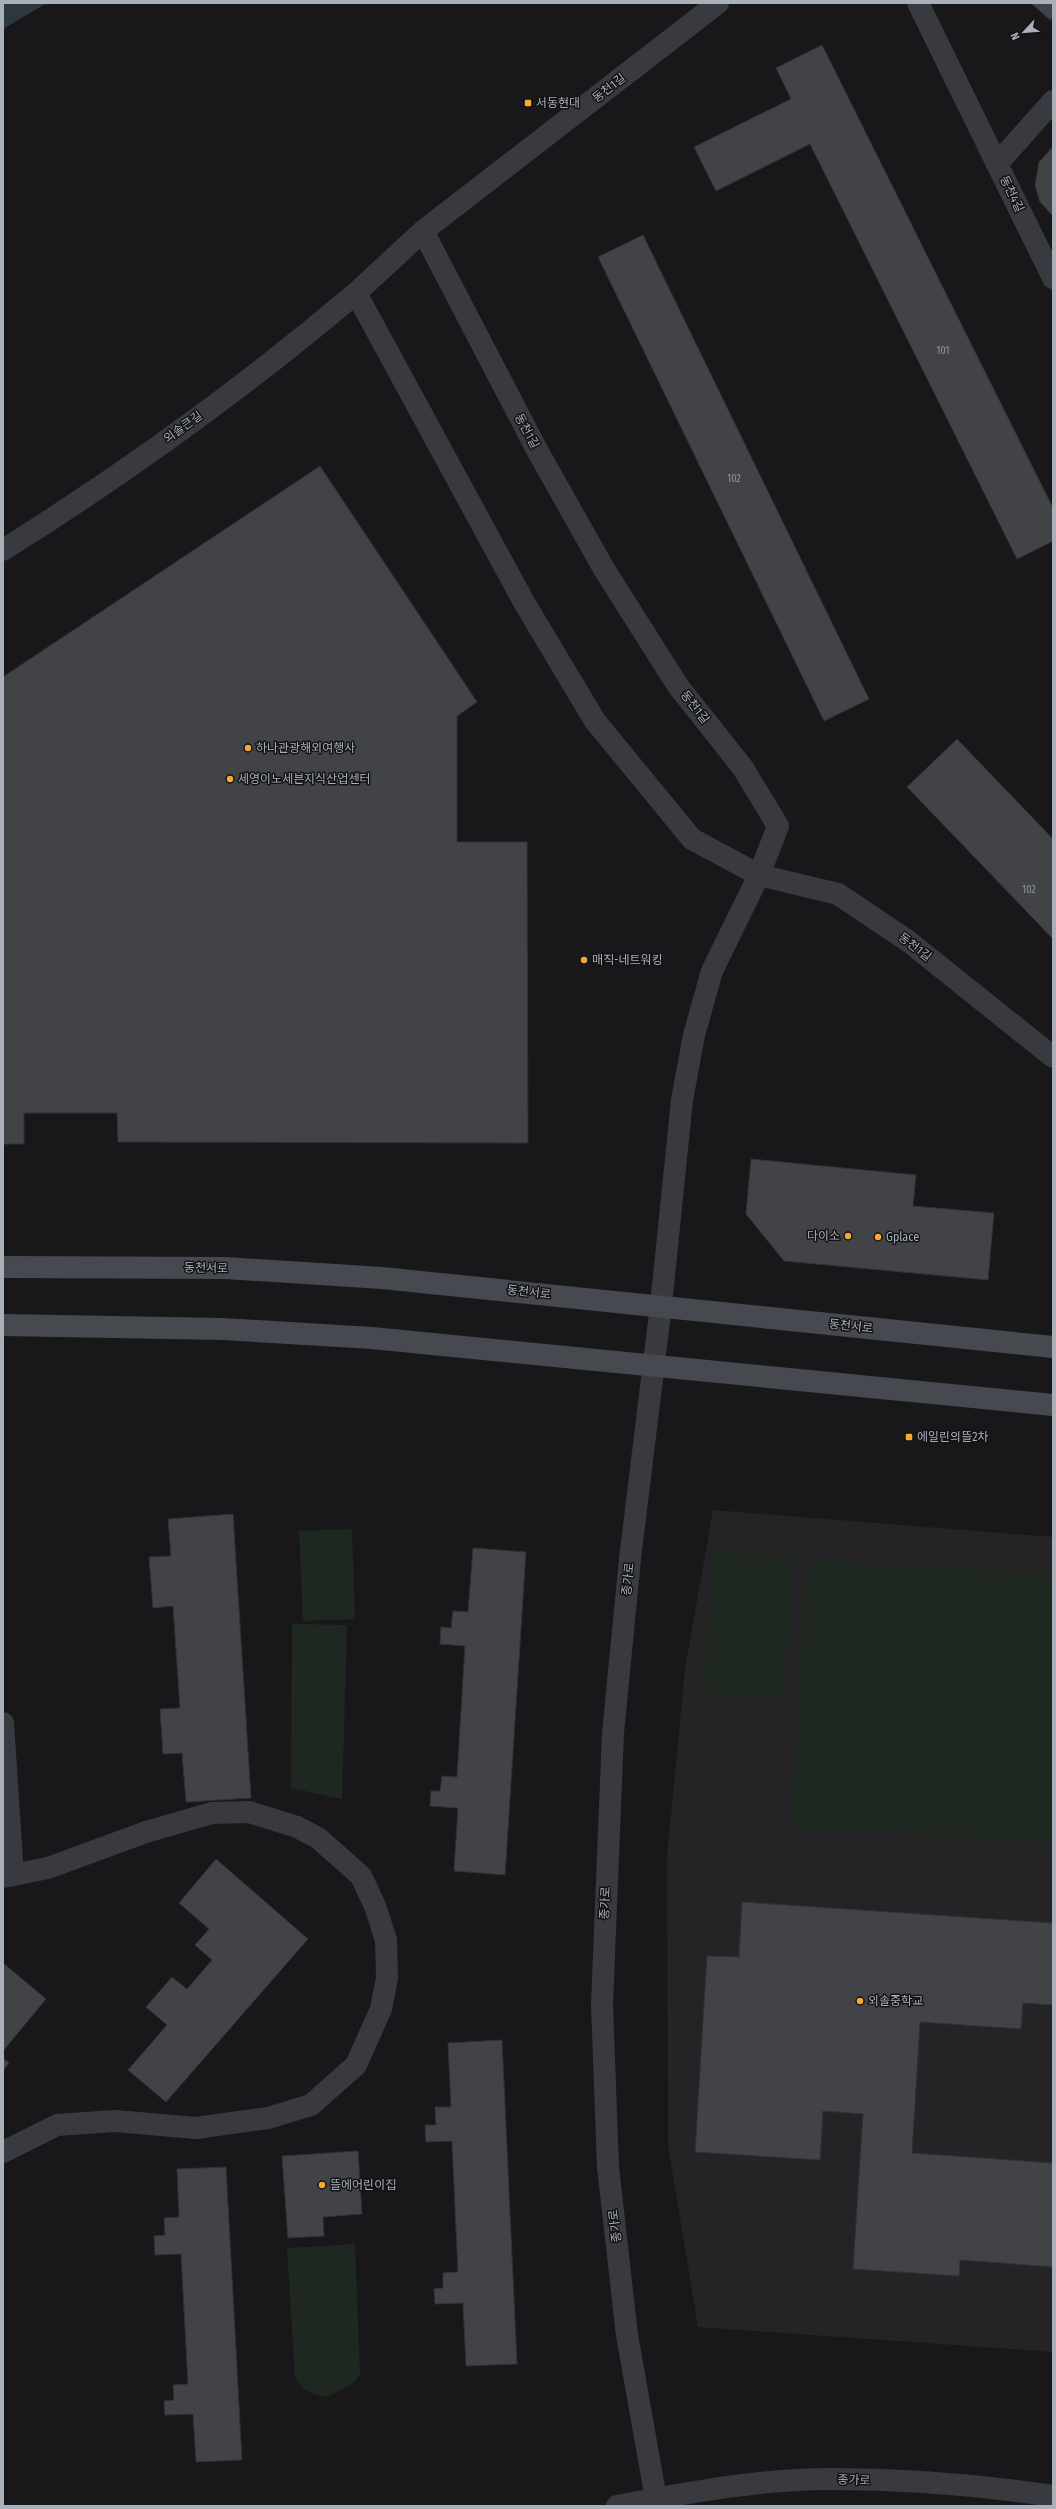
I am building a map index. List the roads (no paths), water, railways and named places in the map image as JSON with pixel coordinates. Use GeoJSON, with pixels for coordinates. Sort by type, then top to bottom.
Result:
{"type":"FeatureCollection","features":[{"type":"Feature","properties":{"kind":"main road","name":"동천서로"},"geometry":{"type":"LineString","coordinates":[[3,1267],[225,1268],[382,1278],[662,1305],[1053,1347]]}},
{"type":"Feature","properties":{"kind":"main road"},"geometry":{"type":"LineString","coordinates":[[3,1325],[238,1330],[372,1338],[1053,1405]]}},
{"type":"Feature","properties":{"kind":"street","name":"동천1길"},"geometry":{"type":"LineString","coordinates":[[356,293],[423,231],[718,3]]}},
{"type":"Feature","properties":{"kind":"street"},"geometry":{"type":"LineString","coordinates":[[918,3],[997,164]]}},
{"type":"Feature","properties":{"kind":"street","name":"동천4길"},"geometry":{"type":"LineString","coordinates":[[1053,101],[997,164],[1053,278]]}},
{"type":"Feature","properties":{"kind":"street","name":"동천1길"},"geometry":{"type":"LineString","coordinates":[[423,231],[537,450],[604,569],[678,686],[743,768],[778,826],[760,875],[838,894],[908,940],[1053,1057]]}},
{"type":"Feature","properties":{"kind":"street"},"geometry":{"type":"LineString","coordinates":[[356,293],[525,604],[595,721],[692,839],[760,875]]}},
{"type":"Feature","properties":{"kind":"street","name":"외솔큰길"},"geometry":{"type":"LineString","coordinates":[[3,550],[61,514],[275,361],[356,293]]}},
{"type":"Feature","properties":{"kind":"street","name":"종가로"},"geometry":{"type":"LineString","coordinates":[[656,2499],[627,2335],[609,2175],[602,2004],[613,1733],[630,1559],[662,1305],[682,1100],[694,1035],[712,971],[760,875]]}},
{"type":"Feature","properties":{"kind":"street"},"geometry":{"type":"LineString","coordinates":[[3,1723],[8,1876],[48,1868],[146,1832],[212,1813],[249,1812],[297,1827],[318,1838],[361,1876],[375,1906],[386,1940],[387,1978],[382,2009],[356,2065],[311,2105],[268,2118],[196,2128],[115,2121],[56,2125],[3,2152]]}},
{"type":"Feature","properties":{"kind":"street","name":"종가로"},"geometry":{"type":"LineString","coordinates":[[617,2506],[742,2486],[829,2479],[927,2483],[1053,2496]]}},
{"type":"Feature","properties":{"kind":"place","name":"서동현대"},"geometry":{"type":"Point","coordinates":[528,103]}},
{"type":"Feature","properties":{"kind":"place","name":"하나관광해외여행사"},"geometry":{"type":"Point","coordinates":[248,748]}},
{"type":"Feature","properties":{"kind":"place","name":"세영이노세븐지식산업센터"},"geometry":{"type":"Point","coordinates":[230,779]}},
{"type":"Feature","properties":{"kind":"place","name":"매직-네트워킹"},"geometry":{"type":"Point","coordinates":[584,960]}},
{"type":"Feature","properties":{"kind":"place","name":"다이소"},"geometry":{"type":"Point","coordinates":[848,1236]}},
{"type":"Feature","properties":{"kind":"place","name":"Gplace"},"geometry":{"type":"Point","coordinates":[878,1237]}},
{"type":"Feature","properties":{"kind":"place","name":"에일린의뜰2차"},"geometry":{"type":"Point","coordinates":[909,1437]}},
{"type":"Feature","properties":{"kind":"place","name":"외솔중학교"},"geometry":{"type":"Point","coordinates":[860,2001]}},
{"type":"Feature","properties":{"kind":"place","name":"뜰에어린이집"},"geometry":{"type":"Point","coordinates":[322,2185]}}]}
